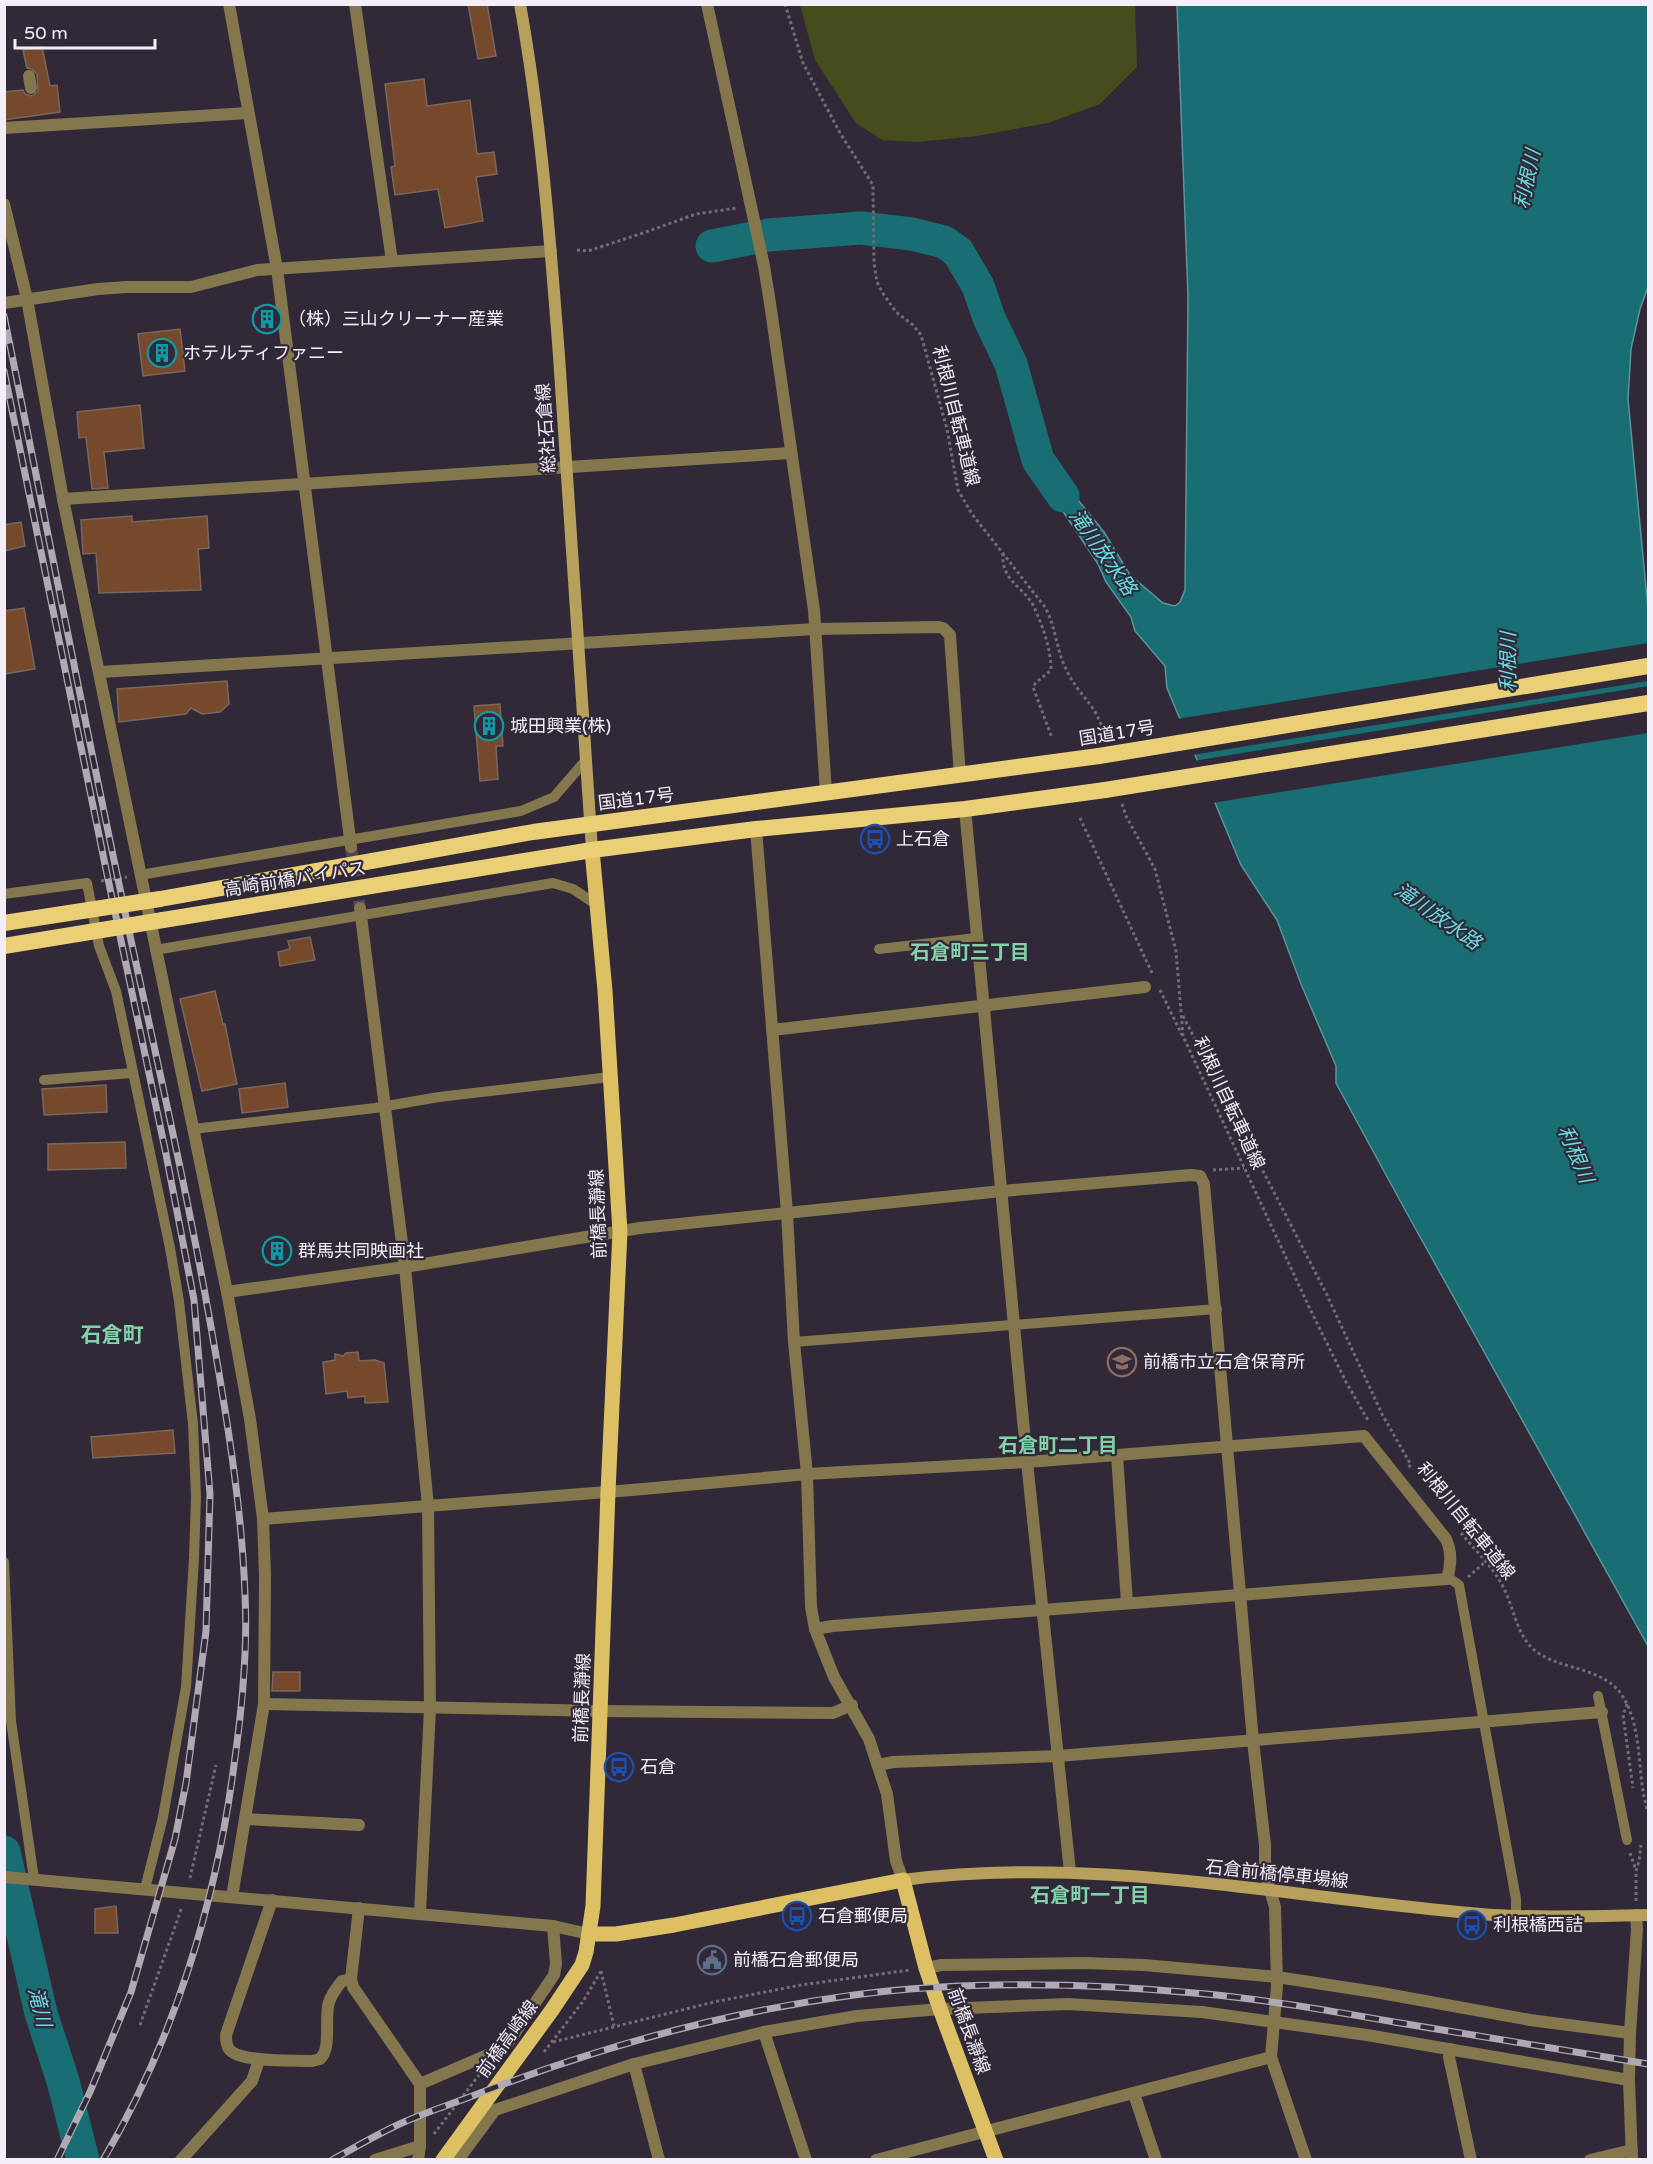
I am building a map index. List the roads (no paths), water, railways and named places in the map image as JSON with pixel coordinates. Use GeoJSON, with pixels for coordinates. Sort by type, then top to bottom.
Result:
{"type":"FeatureCollection","features":[{"type":"Feature","properties":{"kind":"highway","name":"国道17号"},"geometry":{"type":"LineString","coordinates":[[590,824],[960,776],[1103,749],[1648,666]]}},
{"type":"Feature","properties":{"kind":"highway"},"geometry":{"type":"LineString","coordinates":[[592,850],[756,830],[1112,795],[1648,703]]}},
{"type":"Feature","properties":{"kind":"highway","name":"高崎前橋バイパス"},"geometry":{"type":"LineString","coordinates":[[4,923],[160,899],[533,832],[590,824]]}},
{"type":"Feature","properties":{"kind":"highway","name":"高崎前橋バイパス"},"geometry":{"type":"LineString","coordinates":[[4,946],[592,850]]}},
{"type":"Feature","properties":{"kind":"main road","name":"総社石倉線"},"geometry":{"type":"LineString","coordinates":[[520,4],[533,81],[551,251],[592,850]]}},
{"type":"Feature","properties":{"kind":"main road","name":"前橋長瀞線"},"geometry":{"type":"LineString","coordinates":[[589,1935],[595,1884],[608,1492],[620,1232],[592,850]]}},
{"type":"Feature","properties":{"kind":"main road","name":"石倉前橋停車場線"},"geometry":{"type":"LineString","coordinates":[[903,1880],[977,1872],[1070,1872],[1516,1916],[1642,1915]]}},
{"type":"Feature","properties":{"kind":"main road","name":"前橋長瀞線"},"geometry":{"type":"LineString","coordinates":[[903,1880],[926,1968],[996,2160]]}},
{"type":"Feature","properties":{"kind":"main road"},"geometry":{"type":"LineString","coordinates":[[589,1935],[615,1934],[674,1925],[903,1880]]}},
{"type":"Feature","properties":{"kind":"main road","name":"前橋高崎線"},"geometry":{"type":"LineString","coordinates":[[443,2160],[572,1981],[582,1965],[589,1935]]}},
{"type":"Feature","properties":{"kind":"street"},"geometry":{"type":"LineString","coordinates":[[229,4],[277,269],[350,843]]}},
{"type":"Feature","properties":{"kind":"street"},"geometry":{"type":"LineString","coordinates":[[355,4],[392,261]]}},
{"type":"Feature","properties":{"kind":"street"},"geometry":{"type":"LineString","coordinates":[[707,4],[764,266],[815,629],[826,793]]}},
{"type":"Feature","properties":{"kind":"street"},"geometry":{"type":"LineString","coordinates":[[4,128],[248,113]]}},
{"type":"Feature","properties":{"kind":"street"},"geometry":{"type":"LineString","coordinates":[[4,204],[27,299],[63,499],[227,1292],[250,1419],[263,1519],[266,1576],[264,1704],[232,1896]]}},
{"type":"Feature","properties":{"kind":"street"},"geometry":{"type":"LineString","coordinates":[[4,303],[127,286],[191,287],[244,272],[551,251]]}},
{"type":"Feature","properties":{"kind":"street"},"geometry":{"type":"LineString","coordinates":[[63,499],[791,453]]}},
{"type":"Feature","properties":{"kind":"street"},"geometry":{"type":"LineString","coordinates":[[100,672],[815,629],[939,627],[950,635],[960,776]]}},
{"type":"Feature","properties":{"kind":"street"},"geometry":{"type":"LineString","coordinates":[[965,809],[1027,1462],[1070,1872]]}},
{"type":"Feature","properties":{"kind":"street"},"geometry":{"type":"LineString","coordinates":[[756,830],[787,1213],[794,1342],[807,1473],[811,1607],[816,1629],[834,1677],[852,1705],[869,1739],[878,1765],[887,1794],[896,1861],[903,1880]]}},
{"type":"Feature","properties":{"kind":"street"},"geometry":{"type":"LineString","coordinates":[[360,912],[405,1267],[428,1506],[430,1707],[420,1913]]}},
{"type":"Feature","properties":{"kind":"street"},"geometry":{"type":"LineString","coordinates":[[772,1030],[1144,987]]}},
{"type":"Feature","properties":{"kind":"street"},"geometry":{"type":"LineString","coordinates":[[227,1292],[405,1267],[620,1232],[1002,1191],[1200,1176],[1204,1184],[1217,1309],[1253,1741],[1265,1845],[1265,1873],[1275,1907],[1277,1977],[1271,2057],[1306,2160]]}},
{"type":"Feature","properties":{"kind":"street"},"geometry":{"type":"LineString","coordinates":[[263,1519],[608,1492],[807,1473],[1027,1462],[1364,1437],[1368,1439],[1451,1548],[1447,1579],[816,1629]]}},
{"type":"Feature","properties":{"kind":"street"},"geometry":{"type":"LineString","coordinates":[[1117,1455],[1127,1603]]}},
{"type":"Feature","properties":{"kind":"street"},"geometry":{"type":"LineString","coordinates":[[264,1704],[833,1713],[852,1705]]}},
{"type":"Feature","properties":{"kind":"street"},"geometry":{"type":"LineString","coordinates":[[878,1765],[893,1762],[1058,1756],[1602,1712]]}},
{"type":"Feature","properties":{"kind":"street"},"geometry":{"type":"LineString","coordinates":[[245,1819],[359,1825]]}},
{"type":"Feature","properties":{"kind":"street"},"geometry":{"type":"LineString","coordinates":[[4,1877],[553,1926],[589,1935]]}},
{"type":"Feature","properties":{"kind":"street"},"geometry":{"type":"LineString","coordinates":[[272,1900],[226,2035],[229,2050],[259,2060],[312,2061],[324,2055],[329,2002],[342,1981],[351,1979]]}},
{"type":"Feature","properties":{"kind":"street"},"geometry":{"type":"LineString","coordinates":[[359,1908],[351,1979],[353,1987],[420,2084],[418,2160]]}},
{"type":"Feature","properties":{"kind":"street"},"geometry":{"type":"LineString","coordinates":[[1590,2160],[1632,2155],[1630,2033],[1636,1929],[1642,1915]]}},
{"type":"Feature","properties":{"kind":"street"},"geometry":{"type":"LineString","coordinates":[[420,2084],[499,2050],[508,2043],[554,1975],[556,1957],[553,1926]]}},
{"type":"Feature","properties":{"kind":"street"},"geometry":{"type":"LineString","coordinates":[[926,1968],[965,1964],[1083,1963],[1144,1965],[1277,1977],[1530,2020],[1630,2033]]}},
{"type":"Feature","properties":{"kind":"street"},"geometry":{"type":"LineString","coordinates":[[458,2160],[495,2110],[634,2064],[764,2032],[857,2016],[940,2009],[1080,2005],[1202,2012],[1450,2049],[1629,2080]]}},
{"type":"Feature","properties":{"kind":"street"},"geometry":{"type":"LineString","coordinates":[[764,2032],[806,2160]]}},
{"type":"Feature","properties":{"kind":"street"},"geometry":{"type":"LineString","coordinates":[[1450,2049],[1449,2057],[1471,2160]]}},
{"type":"Feature","properties":{"kind":"street"},"geometry":{"type":"LineString","coordinates":[[876,2160],[1271,2057]]}},
{"type":"Feature","properties":{"kind":"street"},"geometry":{"type":"LineString","coordinates":[[181,2160],[252,2081],[259,2060]]}},
{"type":"Feature","properties":{"kind":"street"},"geometry":{"type":"LineString","coordinates":[[634,2064],[659,2160]]}},
{"type":"Feature","properties":{"kind":"street"},"geometry":{"type":"LineString","coordinates":[[1134,2094],[1156,2160]]}},
{"type":"Feature","properties":{"kind":"street"},"geometry":{"type":"LineString","coordinates":[[375,2160],[420,2146]]}},
{"type":"Feature","properties":{"kind":"lane"},"geometry":{"type":"LineString","coordinates":[[140,875],[350,843],[512,813],[530,808],[560,791],[585,761]]}},
{"type":"Feature","properties":{"kind":"lane"},"geometry":{"type":"LineString","coordinates":[[4,894],[87,883],[99,946],[116,991],[179,1301],[193,1424],[196,1497],[194,1558],[186,1687],[163,1817],[145,1889]]}},
{"type":"Feature","properties":{"kind":"lane"},"geometry":{"type":"LineString","coordinates":[[155,950],[360,912],[553,883],[573,889],[597,905]]}},
{"type":"Feature","properties":{"kind":"lane"},"geometry":{"type":"LineString","coordinates":[[879,949],[976,938]]}},
{"type":"Feature","properties":{"kind":"lane"},"geometry":{"type":"LineString","coordinates":[[44,1080],[132,1072]]}},
{"type":"Feature","properties":{"kind":"lane"},"geometry":{"type":"LineString","coordinates":[[193,1129],[385,1107],[439,1097],[609,1077]]}},
{"type":"Feature","properties":{"kind":"lane"},"geometry":{"type":"LineString","coordinates":[[794,1342],[1217,1309]]}},
{"type":"Feature","properties":{"kind":"lane"},"geometry":{"type":"LineString","coordinates":[[4,1562],[11,1721],[34,1879]]}},
{"type":"Feature","properties":{"kind":"lane"},"geometry":{"type":"LineString","coordinates":[[1447,1579],[1459,1585],[1516,1899],[1516,1916]]}},
{"type":"Feature","properties":{"kind":"lane"},"geometry":{"type":"LineString","coordinates":[[1598,1696],[1627,1840]]}},
{"type":"Feature","properties":{"kind":"water","name":"利根川"},"geometry":{"type":"Polygon","coordinates":[[[1177,5],[1648,5],[1648,287],[1640,309],[1631,349],[1628,399],[1648,609],[1648,1646],[1336,1083],[1336,1066],[1277,920],[1241,865],[1167,688],[1165,666],[1135,631],[1131,617],[1106,582],[1098,564],[1038,474],[1038,460],[1070,490],[1104,532],[1130,575],[1163,603],[1175,606],[1180,602],[1185,590],[1188,297],[1177,5]]]}},
{"type":"Feature","properties":{"kind":"waterway","name":"滝川放水路"},"geometry":{"type":"LineString","coordinates":[[712,246],[768,235],[861,228],[912,234],[944,242],[958,252],[978,286],[989,318],[1011,364],[1038,460],[1063,496]]}},
{"type":"Feature","properties":{"kind":"waterway","name":"滝川"},"geometry":{"type":"LineString","coordinates":[[4,1852],[41,2013],[63,2081],[83,2160]]}},
{"type":"Feature","properties":{"kind":"tunnel"},"geometry":{"type":"LineString","coordinates":[[351,847],[360,908]]}},
{"type":"Feature","properties":{"kind":"railway"},"geometry":{"type":"LineString","coordinates":[[4,316],[97,777],[196,1245],[230,1441],[238,1503],[246,1616],[242,1702],[237,1744],[226,1817],[203,1919],[171,2019],[151,2067],[103,2160]]}},
{"type":"Feature","properties":{"kind":"railway"},"geometry":{"type":"LineString","coordinates":[[4,371],[165,1149],[194,1300],[210,1494],[206,1631],[186,1783],[175,1839],[131,1992],[90,2092],[57,2160]]}},
{"type":"Feature","properties":{"kind":"railway"},"geometry":{"type":"LineString","coordinates":[[332,2160],[413,2118],[525,2076],[617,2046],[758,2011],[898,1990],[1030,1985],[1118,1987],[1230,1996],[1648,2064]]}},
{"type":"Feature","properties":{"kind":"place","name":"（株）三山クリーナー産業"},"geometry":{"type":"Point","coordinates":[267,319]}},
{"type":"Feature","properties":{"kind":"place","name":"ホテルティファニー"},"geometry":{"type":"Point","coordinates":[162,353]}},
{"type":"Feature","properties":{"kind":"place","name":"城田興業(株)"},"geometry":{"type":"Point","coordinates":[489,726]}},
{"type":"Feature","properties":{"kind":"place","name":"上石倉"},"geometry":{"type":"Point","coordinates":[875,839]}},
{"type":"Feature","properties":{"kind":"place","name":"群馬共同映画社"},"geometry":{"type":"Point","coordinates":[277,1251]}},
{"type":"Feature","properties":{"kind":"place","name":"前橋市立石倉保育所"},"geometry":{"type":"Point","coordinates":[1122,1362]}},
{"type":"Feature","properties":{"kind":"place","name":"石倉"},"geometry":{"type":"Point","coordinates":[619,1767]}},
{"type":"Feature","properties":{"kind":"place","name":"石倉郵便局"},"geometry":{"type":"Point","coordinates":[797,1916]}},
{"type":"Feature","properties":{"kind":"place","name":"利根橋西詰"},"geometry":{"type":"Point","coordinates":[1472,1925]}},
{"type":"Feature","properties":{"kind":"place","name":"前橋石倉郵便局"},"geometry":{"type":"Point","coordinates":[712,1960]}},
{"type":"Feature","properties":{"kind":"district","name":"石倉町三丁目"},"geometry":{"type":"Point","coordinates":[970,952]}},
{"type":"Feature","properties":{"kind":"district","name":"石倉町"},"geometry":{"type":"Point","coordinates":[112,1335]}},
{"type":"Feature","properties":{"kind":"district","name":"石倉町二丁目"},"geometry":{"type":"Point","coordinates":[1058,1445]}},
{"type":"Feature","properties":{"kind":"district","name":"石倉町一丁目"},"geometry":{"type":"Point","coordinates":[1090,1895]}}]}
